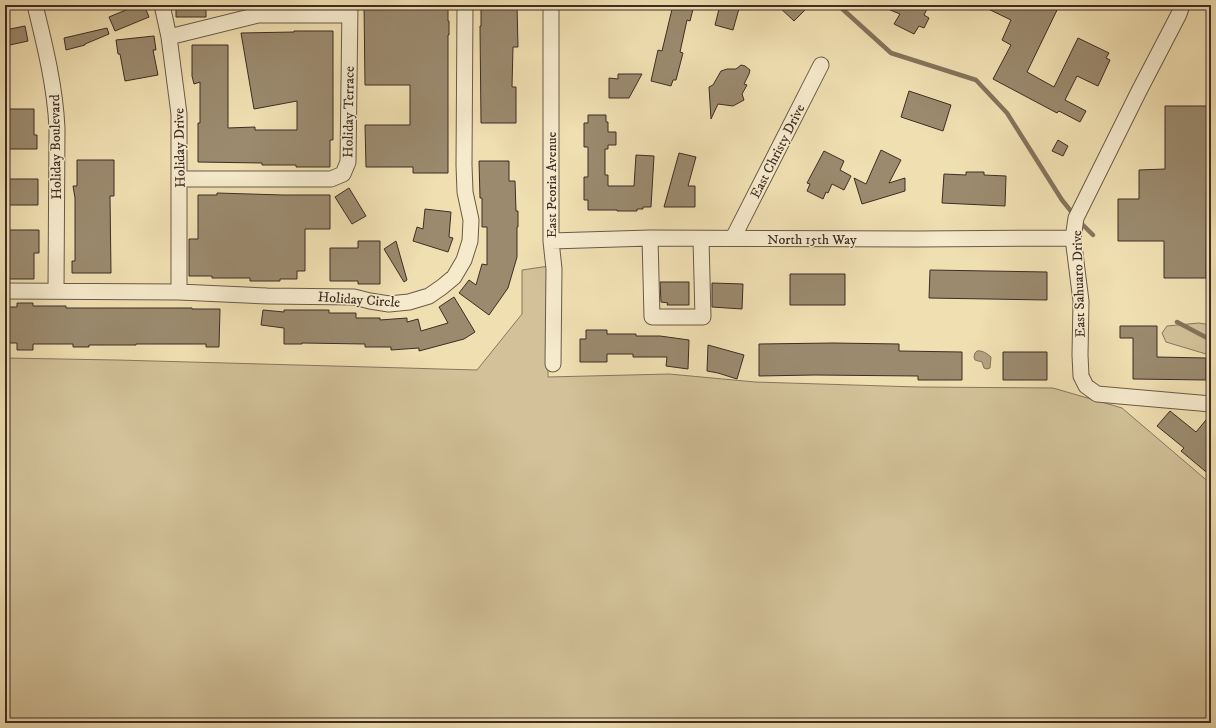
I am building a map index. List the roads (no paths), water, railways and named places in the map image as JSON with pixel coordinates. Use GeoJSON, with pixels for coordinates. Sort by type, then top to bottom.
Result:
{"type":"FeatureCollection","features":[{"type":"Feature","properties":{"kind":"street","name":"Holiday Boulevard"},"geometry":{"type":"LineString","coordinates":[[35,5],[51,72],[56,105],[56,291]]}},
{"type":"Feature","properties":{"kind":"street","name":"Holiday Drive"},"geometry":{"type":"LineString","coordinates":[[162,5],[169,37],[179,114],[179,292]]}},
{"type":"Feature","properties":{"kind":"street","name":"Holiday Circle"},"geometry":{"type":"LineString","coordinates":[[5,291],[179,292],[267,296],[354,297],[389,304],[409,302],[429,296],[454,277],[464,260],[470,241],[471,220],[465,192],[464,165],[465,5]]}},
{"type":"Feature","properties":{"kind":"street","name":"East Peoria Avenue"},"geometry":{"type":"LineString","coordinates":[[551,5],[551,241],[554,269],[553,364]]}},
{"type":"Feature","properties":{"kind":"street","name":"East Sahuaro Drive"},"geometry":{"type":"LineString","coordinates":[[1182,5],[1179,14],[1076,218],[1073,238],[1081,301],[1081,376],[1086,386],[1097,394],[1211,404]]}},
{"type":"Feature","properties":{"kind":"street"},"geometry":{"type":"LineString","coordinates":[[169,37],[258,15],[349,10]]}},
{"type":"Feature","properties":{"kind":"street","name":"Holiday Terrace"},"geometry":{"type":"LineString","coordinates":[[180,179],[331,179],[343,174],[348,162],[349,10]]}},
{"type":"Feature","properties":{"kind":"street","name":"East Christy Drive"},"geometry":{"type":"LineString","coordinates":[[733,238],[821,65]]}},
{"type":"Feature","properties":{"kind":"street"},"geometry":{"type":"LineString","coordinates":[[650,238],[652,317],[703,317],[701,239]]}},
{"type":"Feature","properties":{"kind":"street","name":"North 15th Way"},"geometry":{"type":"LineString","coordinates":[[551,241],[650,238],[1073,238]]}},
{"type":"Feature","properties":{"kind":"waterway"},"geometry":{"type":"LineString","coordinates":[[838,5],[891,53],[976,80],[1007,113],[1062,200],[1074,215]]}},
{"type":"Feature","properties":{"kind":"waterway"},"geometry":{"type":"LineString","coordinates":[[1079,221],[1093,235]]}},
{"type":"Feature","properties":{"kind":"waterway"},"geometry":{"type":"LineString","coordinates":[[1177,322],[1211,340]]}}]}
